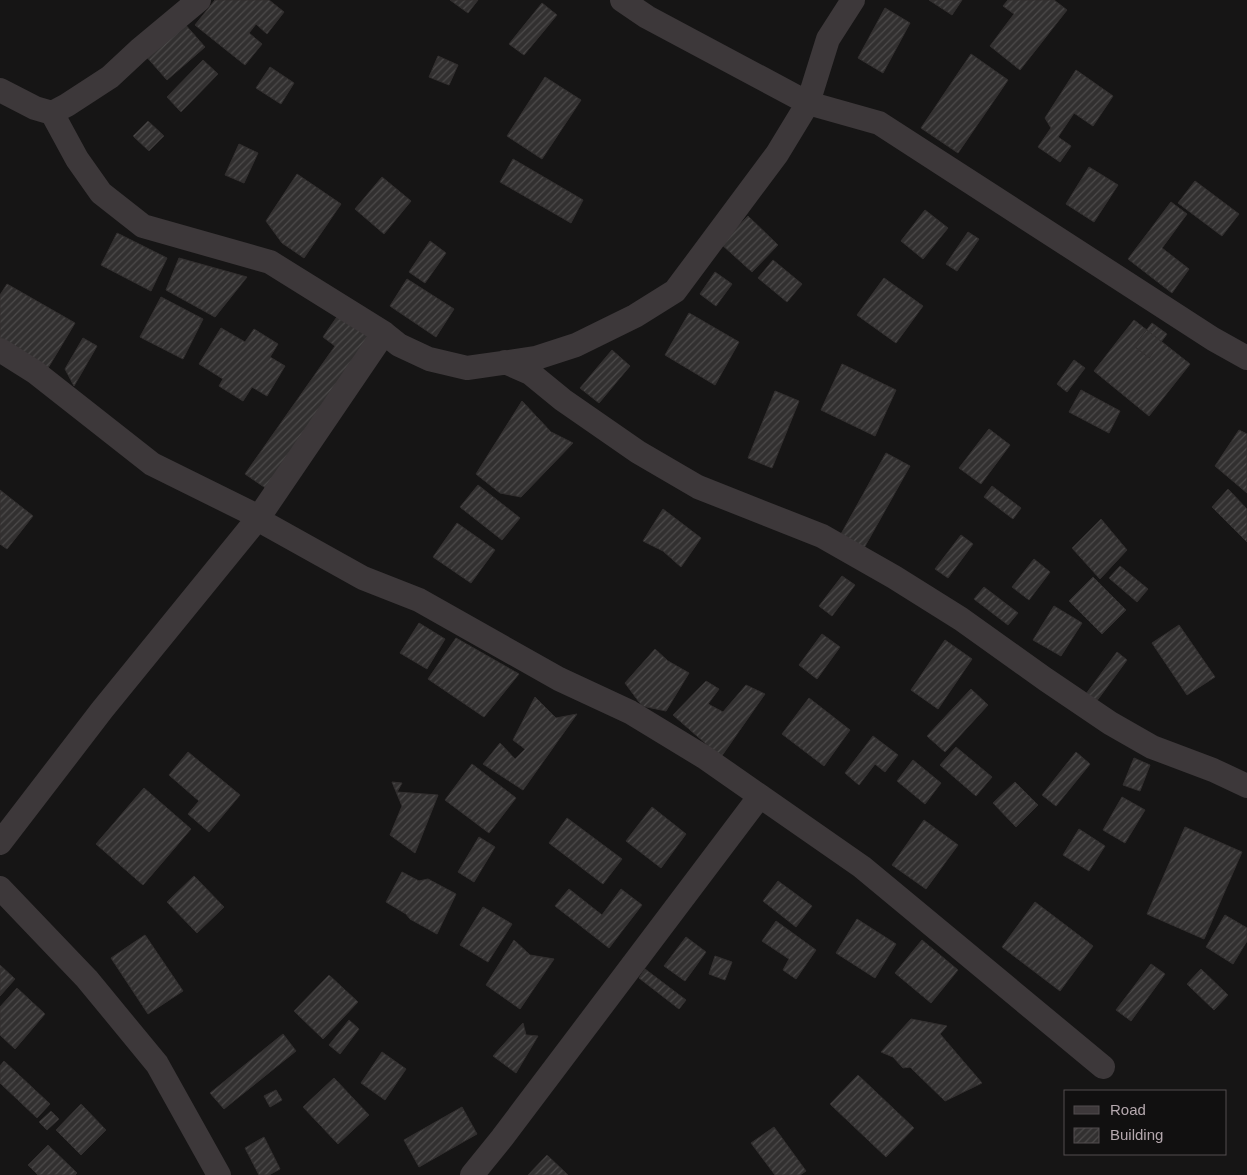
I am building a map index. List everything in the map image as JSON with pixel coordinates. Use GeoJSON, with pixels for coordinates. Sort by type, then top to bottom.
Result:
{"type":"FeatureCollection","features":[{"type":"Feature","properties":{"kind":"street"},"geometry":{"type":"LineString","coordinates":[[0,90],[35,108],[52,113],[110,77],[199,0]]}},
{"type":"Feature","properties":{"kind":"street"},"geometry":{"type":"LineString","coordinates":[[622,0],[647,17],[808,103],[879,123],[1212,339],[1246,355]]}},
{"type":"Feature","properties":{"kind":"street"},"geometry":{"type":"LineString","coordinates":[[52,113],[77,159],[101,193],[144,226],[270,262],[384,332],[399,345],[429,359],[466,368],[536,358],[576,345],[635,316],[675,291],[777,154],[808,103],[828,38],[853,0]]}},
{"type":"Feature","properties":{"kind":"street"},"geometry":{"type":"LineString","coordinates":[[0,843],[102,710],[259,517],[384,332]]}},
{"type":"Feature","properties":{"kind":"street"},"geometry":{"type":"LineString","coordinates":[[0,350],[35,372],[152,464],[259,517],[259,520],[363,578],[419,600],[559,679],[630,712],[704,757],[862,867],[1103,1067]]}},
{"type":"Feature","properties":{"kind":"street"},"geometry":{"type":"LineString","coordinates":[[505,362],[530,373],[563,400],[638,452],[698,487],[822,536],[894,577],[961,619],[1044,679],[1110,723],[1152,747],[1213,770],[1247,786]]}},
{"type":"Feature","properties":{"kind":"street"},"geometry":{"type":"LineString","coordinates":[[472,1175],[760,796]]}},
{"type":"Feature","properties":{"kind":"street"},"geometry":{"type":"LineString","coordinates":[[0,888],[87,978],[157,1064],[219,1175]]}},
{"type":"Feature","properties":{"kind":"building"},"geometry":{"type":"Polygon","coordinates":[[[215,0],[269,0],[284,12],[267,34],[256,24],[249,33],[262,44],[245,65],[195,25],[215,0]]]}},
{"type":"Feature","properties":{"kind":"building"},"geometry":{"type":"Polygon","coordinates":[[[450,0],[478,0],[468,13],[450,0]]]}},
{"type":"Feature","properties":{"kind":"building"},"geometry":{"type":"Polygon","coordinates":[[[929,0],[962,0],[952,15],[929,0]]]}},
{"type":"Feature","properties":{"kind":"building"},"geometry":{"type":"Polygon","coordinates":[[[1008,0],[1054,0],[1067,10],[1020,70],[990,46],[1014,14],[1003,6],[1008,0]]]}},
{"type":"Feature","properties":{"kind":"building"},"geometry":{"type":"Polygon","coordinates":[[[542,3],[557,15],[524,55],[509,44],[542,3]]]}},
{"type":"Feature","properties":{"kind":"building"},"geometry":{"type":"Polygon","coordinates":[[[885,8],[910,23],[883,73],[858,58],[885,8]]]}},
{"type":"Feature","properties":{"kind":"building"},"geometry":{"type":"Polygon","coordinates":[[[183,22],[205,47],[167,80],[144,54],[183,22]]]}},
{"type":"Feature","properties":{"kind":"building"},"geometry":{"type":"Polygon","coordinates":[[[971,54],[1008,80],[958,153],[921,128],[971,54]]]}},
{"type":"Feature","properties":{"kind":"building"},"geometry":{"type":"Polygon","coordinates":[[[438,56],[458,65],[449,85],[429,77],[438,56]]]}},
{"type":"Feature","properties":{"kind":"building"},"geometry":{"type":"Polygon","coordinates":[[[203,60],[218,74],[181,112],[167,97],[203,60]]]}},
{"type":"Feature","properties":{"kind":"building"},"geometry":{"type":"Polygon","coordinates":[[[270,67],[294,83],[281,104],[256,88],[270,67]]]}},
{"type":"Feature","properties":{"kind":"building"},"geometry":{"type":"Polygon","coordinates":[[[1076,70],[1113,96],[1093,126],[1074,113],[1058,137],[1071,146],[1060,162],[1038,147],[1051,128],[1045,118],[1076,70]]]}},
{"type":"Feature","properties":{"kind":"building"},"geometry":{"type":"Polygon","coordinates":[[[545,77],[581,100],[542,159],[507,136],[545,77]]]}},
{"type":"Feature","properties":{"kind":"building"},"geometry":{"type":"Polygon","coordinates":[[[148,121],[164,136],[149,151],[133,136],[148,121]]]}},
{"type":"Feature","properties":{"kind":"building"},"geometry":{"type":"Polygon","coordinates":[[[239,144],[258,153],[244,183],[225,175],[239,144]]]}},
{"type":"Feature","properties":{"kind":"building"},"geometry":{"type":"Polygon","coordinates":[[[513,159],[583,200],[571,223],[500,182],[513,159]]]}},
{"type":"Feature","properties":{"kind":"building"},"geometry":{"type":"Polygon","coordinates":[[[1089,167],[1118,185],[1094,222],[1066,204],[1089,167]]]}},
{"type":"Feature","properties":{"kind":"building"},"geometry":{"type":"Polygon","coordinates":[[[297,174],[341,204],[304,258],[282,243],[266,221],[297,174]]]}},
{"type":"Feature","properties":{"kind":"building"},"geometry":{"type":"Polygon","coordinates":[[[382,177],[411,201],[384,234],[355,209],[382,177]]]}},
{"type":"Feature","properties":{"kind":"building"},"geometry":{"type":"Polygon","coordinates":[[[1195,181],[1239,214],[1222,236],[1178,203],[1195,181]]]}},
{"type":"Feature","properties":{"kind":"building"},"geometry":{"type":"Polygon","coordinates":[[[1171,202],[1187,214],[1162,248],[1189,269],[1172,293],[1128,259],[1171,202]]]}},
{"type":"Feature","properties":{"kind":"building"},"geometry":{"type":"Polygon","coordinates":[[[925,210],[948,228],[923,259],[901,241],[925,210]]]}},
{"type":"Feature","properties":{"kind":"building"},"geometry":{"type":"Polygon","coordinates":[[[748,216],[778,245],[752,272],[721,244],[748,216]]]}},
{"type":"Feature","properties":{"kind":"building"},"geometry":{"type":"Polygon","coordinates":[[[968,232],[979,239],[957,271],[946,264],[968,232]]]}},
{"type":"Feature","properties":{"kind":"building"},"geometry":{"type":"Polygon","coordinates":[[[117,233],[167,258],[151,291],[101,265],[117,233]]]}},
{"type":"Feature","properties":{"kind":"building"},"geometry":{"type":"Polygon","coordinates":[[[430,241],[446,253],[425,283],[409,272],[430,241]]]}},
{"type":"Feature","properties":{"kind":"building"},"geometry":{"type":"Polygon","coordinates":[[[179,258],[247,277],[215,317],[166,290],[179,258]]]}},
{"type":"Feature","properties":{"kind":"building"},"geometry":{"type":"Polygon","coordinates":[[[773,260],[802,284],[787,302],[758,278],[773,260]]]}},
{"type":"Feature","properties":{"kind":"building"},"geometry":{"type":"Polygon","coordinates":[[[715,272],[732,284],[716,306],[700,294],[715,272]]]}},
{"type":"Feature","properties":{"kind":"building"},"geometry":{"type":"Polygon","coordinates":[[[884,278],[923,306],[896,343],[857,315],[884,278]]]}},
{"type":"Feature","properties":{"kind":"building"},"geometry":{"type":"Polygon","coordinates":[[[407,279],[454,309],[436,337],[390,306],[407,279]]]}},
{"type":"Feature","properties":{"kind":"building"},"geometry":{"type":"Polygon","coordinates":[[[7,284],[75,323],[48,368],[0,340],[0,295],[7,284]]]}},
{"type":"Feature","properties":{"kind":"building"},"geometry":{"type":"Polygon","coordinates":[[[161,297],[203,319],[183,359],[140,337],[161,297]]]}},
{"type":"Feature","properties":{"kind":"building"},"geometry":{"type":"Polygon","coordinates":[[[341,311],[375,335],[267,489],[245,474],[335,346],[323,337],[341,311]]]}},
{"type":"Feature","properties":{"kind":"building"},"geometry":{"type":"Polygon","coordinates":[[[689,313],[739,342],[715,385],[665,355],[689,313]]]}},
{"type":"Feature","properties":{"kind":"building"},"geometry":{"type":"Polygon","coordinates":[[[1134,320],[1190,364],[1149,416],[1094,371],[1134,320]]]}},
{"type":"Feature","properties":{"kind":"building"},"geometry":{"type":"Polygon","coordinates":[[[1152,323],[1167,334],[1149,358],[1134,346],[1152,323]]]}},
{"type":"Feature","properties":{"kind":"building"},"geometry":{"type":"Polygon","coordinates":[[[221,328],[245,342],[254,329],[278,344],[270,357],[285,366],[267,396],[252,387],[243,401],[219,386],[223,379],[199,364],[221,328]]]}},
{"type":"Feature","properties":{"kind":"building"},"geometry":{"type":"Polygon","coordinates":[[[83,338],[97,346],[74,386],[65,369],[83,338]]]}},
{"type":"Feature","properties":{"kind":"building"},"geometry":{"type":"Polygon","coordinates":[[[612,350],[630,366],[599,403],[580,388],[612,350]]]}},
{"type":"Feature","properties":{"kind":"building"},"geometry":{"type":"Polygon","coordinates":[[[1074,360],[1085,368],[1067,392],[1057,384],[1074,360]]]}},
{"type":"Feature","properties":{"kind":"building"},"geometry":{"type":"Polygon","coordinates":[[[842,364],[896,390],[875,436],[821,410],[842,364]]]}},
{"type":"Feature","properties":{"kind":"building"},"geometry":{"type":"Polygon","coordinates":[[[1081,390],[1120,411],[1109,433],[1069,412],[1081,390]]]}},
{"type":"Feature","properties":{"kind":"building"},"geometry":{"type":"Polygon","coordinates":[[[775,391],[799,401],[772,468],[748,458],[775,391]]]}},
{"type":"Feature","properties":{"kind":"building"},"geometry":{"type":"Polygon","coordinates":[[[522,401],[551,432],[573,443],[521,497],[500,493],[476,474],[522,401]]]}},
{"type":"Feature","properties":{"kind":"building"},"geometry":{"type":"Polygon","coordinates":[[[989,429],[1010,445],[981,484],[959,468],[989,429]]]}},
{"type":"Feature","properties":{"kind":"building"},"geometry":{"type":"Polygon","coordinates":[[[1239,430],[1247,434],[1247,493],[1215,466],[1239,430]]]}},
{"type":"Feature","properties":{"kind":"building"},"geometry":{"type":"Polygon","coordinates":[[[886,453],[910,466],[864,548],[841,534],[886,453]]]}},
{"type":"Feature","properties":{"kind":"building"},"geometry":{"type":"Polygon","coordinates":[[[478,485],[520,518],[502,540],[460,507],[478,485]]]}},
{"type":"Feature","properties":{"kind":"building"},"geometry":{"type":"Polygon","coordinates":[[[992,486],[1021,508],[1013,519],[984,497],[992,486]]]}},
{"type":"Feature","properties":{"kind":"building"},"geometry":{"type":"Polygon","coordinates":[[[1228,489],[1247,509],[1247,542],[1212,507],[1228,489]]]}},
{"type":"Feature","properties":{"kind":"building"},"geometry":{"type":"Polygon","coordinates":[[[0,490],[33,516],[7,549],[0,544],[0,490]]]}},
{"type":"Feature","properties":{"kind":"building"},"geometry":{"type":"Polygon","coordinates":[[[663,509],[701,538],[681,567],[663,551],[643,541],[663,509]]]}},
{"type":"Feature","properties":{"kind":"building"},"geometry":{"type":"Polygon","coordinates":[[[1101,519],[1127,550],[1100,579],[1072,548],[1101,519]]]}},
{"type":"Feature","properties":{"kind":"building"},"geometry":{"type":"Polygon","coordinates":[[[457,523],[495,550],[471,583],[433,557],[457,523]]]}},
{"type":"Feature","properties":{"kind":"building"},"geometry":{"type":"Polygon","coordinates":[[[961,535],[973,544],[948,578],[935,569],[961,535]]]}},
{"type":"Feature","properties":{"kind":"building"},"geometry":{"type":"Polygon","coordinates":[[[1034,559],[1050,572],[1029,600],[1012,587],[1034,559]]]}},
{"type":"Feature","properties":{"kind":"building"},"geometry":{"type":"Polygon","coordinates":[[[1120,566],[1148,589],[1137,602],[1109,578],[1120,566]]]}},
{"type":"Feature","properties":{"kind":"building"},"geometry":{"type":"Polygon","coordinates":[[[842,576],[855,585],[832,616],[819,606],[842,576]]]}},
{"type":"Feature","properties":{"kind":"building"},"geometry":{"type":"Polygon","coordinates":[[[1093,577],[1126,610],[1102,634],[1069,601],[1093,577]]]}},
{"type":"Feature","properties":{"kind":"building"},"geometry":{"type":"Polygon","coordinates":[[[984,587],[1018,613],[1008,625],[974,599],[984,587]]]}},
{"type":"Feature","properties":{"kind":"building"},"geometry":{"type":"Polygon","coordinates":[[[1054,606],[1082,623],[1061,656],[1033,640],[1054,606]]]}},
{"type":"Feature","properties":{"kind":"building"},"geometry":{"type":"Polygon","coordinates":[[[419,623],[445,639],[427,669],[400,653],[419,623]]]}},
{"type":"Feature","properties":{"kind":"building"},"geometry":{"type":"Polygon","coordinates":[[[1179,625],[1215,677],[1187,695],[1152,643],[1179,625]]]}},
{"type":"Feature","properties":{"kind":"building"},"geometry":{"type":"Polygon","coordinates":[[[822,634],[840,647],[817,679],[799,665],[822,634]]]}},
{"type":"Feature","properties":{"kind":"building"},"geometry":{"type":"Polygon","coordinates":[[[456,638],[519,674],[484,717],[428,679],[456,638]]]}},
{"type":"Feature","properties":{"kind":"building"},"geometry":{"type":"Polygon","coordinates":[[[945,640],[972,659],[938,709],[911,690],[945,640]]]}},
{"type":"Feature","properties":{"kind":"building"},"geometry":{"type":"Polygon","coordinates":[[[655,649],[668,661],[689,673],[666,711],[642,706],[625,683],[655,649]]]}},
{"type":"Feature","properties":{"kind":"building"},"geometry":{"type":"Polygon","coordinates":[[[1117,652],[1127,660],[1093,706],[1083,698],[1117,652]]]}},
{"type":"Feature","properties":{"kind":"building"},"geometry":{"type":"Polygon","coordinates":[[[706,681],[719,689],[708,704],[723,712],[746,685],[765,694],[721,757],[673,715],[706,681]]]}},
{"type":"Feature","properties":{"kind":"building"},"geometry":{"type":"Polygon","coordinates":[[[971,689],[988,705],[945,752],[927,736],[971,689]]]}},
{"type":"Feature","properties":{"kind":"building"},"geometry":{"type":"Polygon","coordinates":[[[535,697],[556,718],[577,714],[523,790],[483,764],[500,743],[515,759],[525,749],[513,740],[535,697]]]}},
{"type":"Feature","properties":{"kind":"building"},"geometry":{"type":"Polygon","coordinates":[[[809,698],[850,730],[824,766],[782,734],[809,698]]]}},
{"type":"Feature","properties":{"kind":"building"},"geometry":{"type":"Polygon","coordinates":[[[873,736],[898,755],[885,772],[875,764],[859,785],[845,773],[873,736]]]}},
{"type":"Feature","properties":{"kind":"building"},"geometry":{"type":"Polygon","coordinates":[[[956,747],[992,777],[976,796],[940,765],[956,747]]]}},
{"type":"Feature","properties":{"kind":"building"},"geometry":{"type":"Polygon","coordinates":[[[188,752],[240,795],[209,832],[188,814],[199,801],[169,775],[188,752]]]}},
{"type":"Feature","properties":{"kind":"building"},"geometry":{"type":"Polygon","coordinates":[[[1076,752],[1090,764],[1056,806],[1042,795],[1076,752]]]}},
{"type":"Feature","properties":{"kind":"building"},"geometry":{"type":"Polygon","coordinates":[[[1134,758],[1150,765],[1140,791],[1123,785],[1134,758]]]}},
{"type":"Feature","properties":{"kind":"building"},"geometry":{"type":"Polygon","coordinates":[[[913,760],[941,783],[925,804],[897,781],[913,760]]]}},
{"type":"Feature","properties":{"kind":"building"},"geometry":{"type":"Polygon","coordinates":[[[472,764],[516,798],[489,833],[445,800],[472,764]]]}},
{"type":"Feature","properties":{"kind":"building"},"geometry":{"type":"Polygon","coordinates":[[[392,782],[402,783],[397,792],[438,795],[415,853],[390,835],[402,806],[392,782]]]}},
{"type":"Feature","properties":{"kind":"building"},"geometry":{"type":"Polygon","coordinates":[[[1015,782],[1038,805],[1016,827],[993,803],[1015,782]]]}},
{"type":"Feature","properties":{"kind":"building"},"geometry":{"type":"Polygon","coordinates":[[[144,788],[191,829],[143,885],[96,844],[144,788]]]}},
{"type":"Feature","properties":{"kind":"building"},"geometry":{"type":"Polygon","coordinates":[[[1122,797],[1145,810],[1125,843],[1103,830],[1122,797]]]}},
{"type":"Feature","properties":{"kind":"building"},"geometry":{"type":"Polygon","coordinates":[[[652,807],[686,834],[661,868],[626,841],[652,807]]]}},
{"type":"Feature","properties":{"kind":"building"},"geometry":{"type":"Polygon","coordinates":[[[567,818],[622,859],[603,884],[549,843],[567,818]]]}},
{"type":"Feature","properties":{"kind":"building"},"geometry":{"type":"Polygon","coordinates":[[[924,820],[958,845],[926,889],[892,865],[924,820]]]}},
{"type":"Feature","properties":{"kind":"building"},"geometry":{"type":"Polygon","coordinates":[[[1185,827],[1242,852],[1204,939],[1147,914],[1185,827]]]}},
{"type":"Feature","properties":{"kind":"building"},"geometry":{"type":"Polygon","coordinates":[[[1079,829],[1105,846],[1089,871],[1063,855],[1079,829]]]}},
{"type":"Feature","properties":{"kind":"building"},"geometry":{"type":"Polygon","coordinates":[[[479,837],[495,847],[474,882],[458,872],[479,837]]]}},
{"type":"Feature","properties":{"kind":"building"},"geometry":{"type":"Polygon","coordinates":[[[402,872],[419,881],[428,879],[456,894],[437,934],[410,919],[406,914],[386,902],[402,872]]]}},
{"type":"Feature","properties":{"kind":"building"},"geometry":{"type":"Polygon","coordinates":[[[194,876],[224,907],[197,933],[167,902],[194,876]]]}},
{"type":"Feature","properties":{"kind":"building"},"geometry":{"type":"Polygon","coordinates":[[[778,881],[812,906],[796,927],[763,901],[778,881]]]}},
{"type":"Feature","properties":{"kind":"building"},"geometry":{"type":"Polygon","coordinates":[[[569,889],[602,915],[621,889],[642,905],[609,948],[555,906],[569,889]]]}},
{"type":"Feature","properties":{"kind":"building"},"geometry":{"type":"Polygon","coordinates":[[[1035,902],[1093,946],[1060,991],[1002,947],[1035,902]]]}},
{"type":"Feature","properties":{"kind":"building"},"geometry":{"type":"Polygon","coordinates":[[[483,907],[512,924],[488,962],[460,945],[483,907]]]}},
{"type":"Feature","properties":{"kind":"building"},"geometry":{"type":"Polygon","coordinates":[[[1225,915],[1247,928],[1247,941],[1233,964],[1206,947],[1225,915]]]}},
{"type":"Feature","properties":{"kind":"building"},"geometry":{"type":"Polygon","coordinates":[[[857,919],[896,944],[875,978],[836,953],[857,919]]]}},
{"type":"Feature","properties":{"kind":"building"},"geometry":{"type":"Polygon","coordinates":[[[776,921],[816,950],[796,979],[783,970],[789,959],[762,941],[776,921]]]}},
{"type":"Feature","properties":{"kind":"building"},"geometry":{"type":"Polygon","coordinates":[[[145,935],[183,991],[148,1014],[111,958],[145,935]]]}},
{"type":"Feature","properties":{"kind":"building"},"geometry":{"type":"Polygon","coordinates":[[[686,937],[706,952],[685,981],[664,966],[686,937]]]}},
{"type":"Feature","properties":{"kind":"building"},"geometry":{"type":"Polygon","coordinates":[[[514,940],[530,955],[554,959],[520,1009],[486,985],[514,940]]]}},
{"type":"Feature","properties":{"kind":"building"},"geometry":{"type":"Polygon","coordinates":[[[922,940],[958,970],[931,1003],[895,973],[922,940]]]}},
{"type":"Feature","properties":{"kind":"building"},"geometry":{"type":"Polygon","coordinates":[[[715,956],[732,962],[725,980],[709,974],[715,956]]]}},
{"type":"Feature","properties":{"kind":"building"},"geometry":{"type":"Polygon","coordinates":[[[1151,964],[1165,974],[1131,1021],[1116,1010],[1151,964]]]}},
{"type":"Feature","properties":{"kind":"building"},"geometry":{"type":"Polygon","coordinates":[[[0,965],[15,979],[0,996],[0,965]]]}},
{"type":"Feature","properties":{"kind":"building"},"geometry":{"type":"Polygon","coordinates":[[[645,969],[686,1000],[679,1009],[639,978],[645,969]]]}},
{"type":"Feature","properties":{"kind":"building"},"geometry":{"type":"Polygon","coordinates":[[[1201,969],[1228,995],[1214,1010],[1187,984],[1201,969]]]}},
{"type":"Feature","properties":{"kind":"building"},"geometry":{"type":"Polygon","coordinates":[[[329,975],[358,1002],[323,1039],[294,1011],[329,975]]]}},
{"type":"Feature","properties":{"kind":"building"},"geometry":{"type":"Polygon","coordinates":[[[17,988],[45,1014],[15,1049],[0,1035],[0,1007],[17,988]]]}},
{"type":"Feature","properties":{"kind":"building"},"geometry":{"type":"Polygon","coordinates":[[[911,1019],[947,1026],[940,1034],[982,1083],[945,1101],[910,1067],[903,1068],[893,1057],[881,1052],[911,1019]]]}},
{"type":"Feature","properties":{"kind":"building"},"geometry":{"type":"Polygon","coordinates":[[[349,1020],[359,1029],[340,1054],[329,1045],[349,1020]]]}},
{"type":"Feature","properties":{"kind":"building"},"geometry":{"type":"Polygon","coordinates":[[[523,1023],[526,1035],[538,1036],[516,1073],[493,1056],[523,1023]]]}},
{"type":"Feature","properties":{"kind":"building"},"geometry":{"type":"Polygon","coordinates":[[[283,1034],[296,1051],[224,1109],[210,1093],[283,1034]]]}},
{"type":"Feature","properties":{"kind":"building"},"geometry":{"type":"Polygon","coordinates":[[[382,1052],[406,1069],[385,1100],[361,1083],[382,1052]]]}},
{"type":"Feature","properties":{"kind":"building"},"geometry":{"type":"Polygon","coordinates":[[[4,1061],[50,1104],[37,1118],[0,1083],[0,1066],[4,1061]]]}},
{"type":"Feature","properties":{"kind":"building"},"geometry":{"type":"Polygon","coordinates":[[[858,1075],[914,1128],[886,1157],[830,1104],[858,1075]]]}},
{"type":"Feature","properties":{"kind":"building"},"geometry":{"type":"Polygon","coordinates":[[[334,1078],[369,1115],[338,1144],[303,1107],[334,1078]]]}},
{"type":"Feature","properties":{"kind":"building"},"geometry":{"type":"Polygon","coordinates":[[[276,1090],[282,1100],[270,1107],[264,1096],[276,1090]]]}},
{"type":"Feature","properties":{"kind":"building"},"geometry":{"type":"Polygon","coordinates":[[[81,1104],[106,1130],[81,1155],[56,1130],[81,1104]]]}},
{"type":"Feature","properties":{"kind":"building"},"geometry":{"type":"Polygon","coordinates":[[[462,1107],[477,1134],[419,1167],[404,1140],[462,1107]]]}},
{"type":"Feature","properties":{"kind":"building"},"geometry":{"type":"Polygon","coordinates":[[[51,1111],[59,1119],[47,1130],[39,1122],[51,1111]]]}},
{"type":"Feature","properties":{"kind":"building"},"geometry":{"type":"Polygon","coordinates":[[[774,1127],[806,1171],[800,1175],[775,1175],[751,1143],[774,1127]]]}},
{"type":"Feature","properties":{"kind":"building"},"geometry":{"type":"Polygon","coordinates":[[[264,1137],[280,1169],[269,1175],[259,1175],[245,1148],[264,1137]]]}},
{"type":"Feature","properties":{"kind":"building"},"geometry":{"type":"Polygon","coordinates":[[[48,1145],[77,1173],[75,1175],[38,1175],[28,1165],[48,1145]]]}},
{"type":"Feature","properties":{"kind":"building"},"geometry":{"type":"Polygon","coordinates":[[[547,1155],[568,1175],[528,1175],[547,1155]]]}}]}
